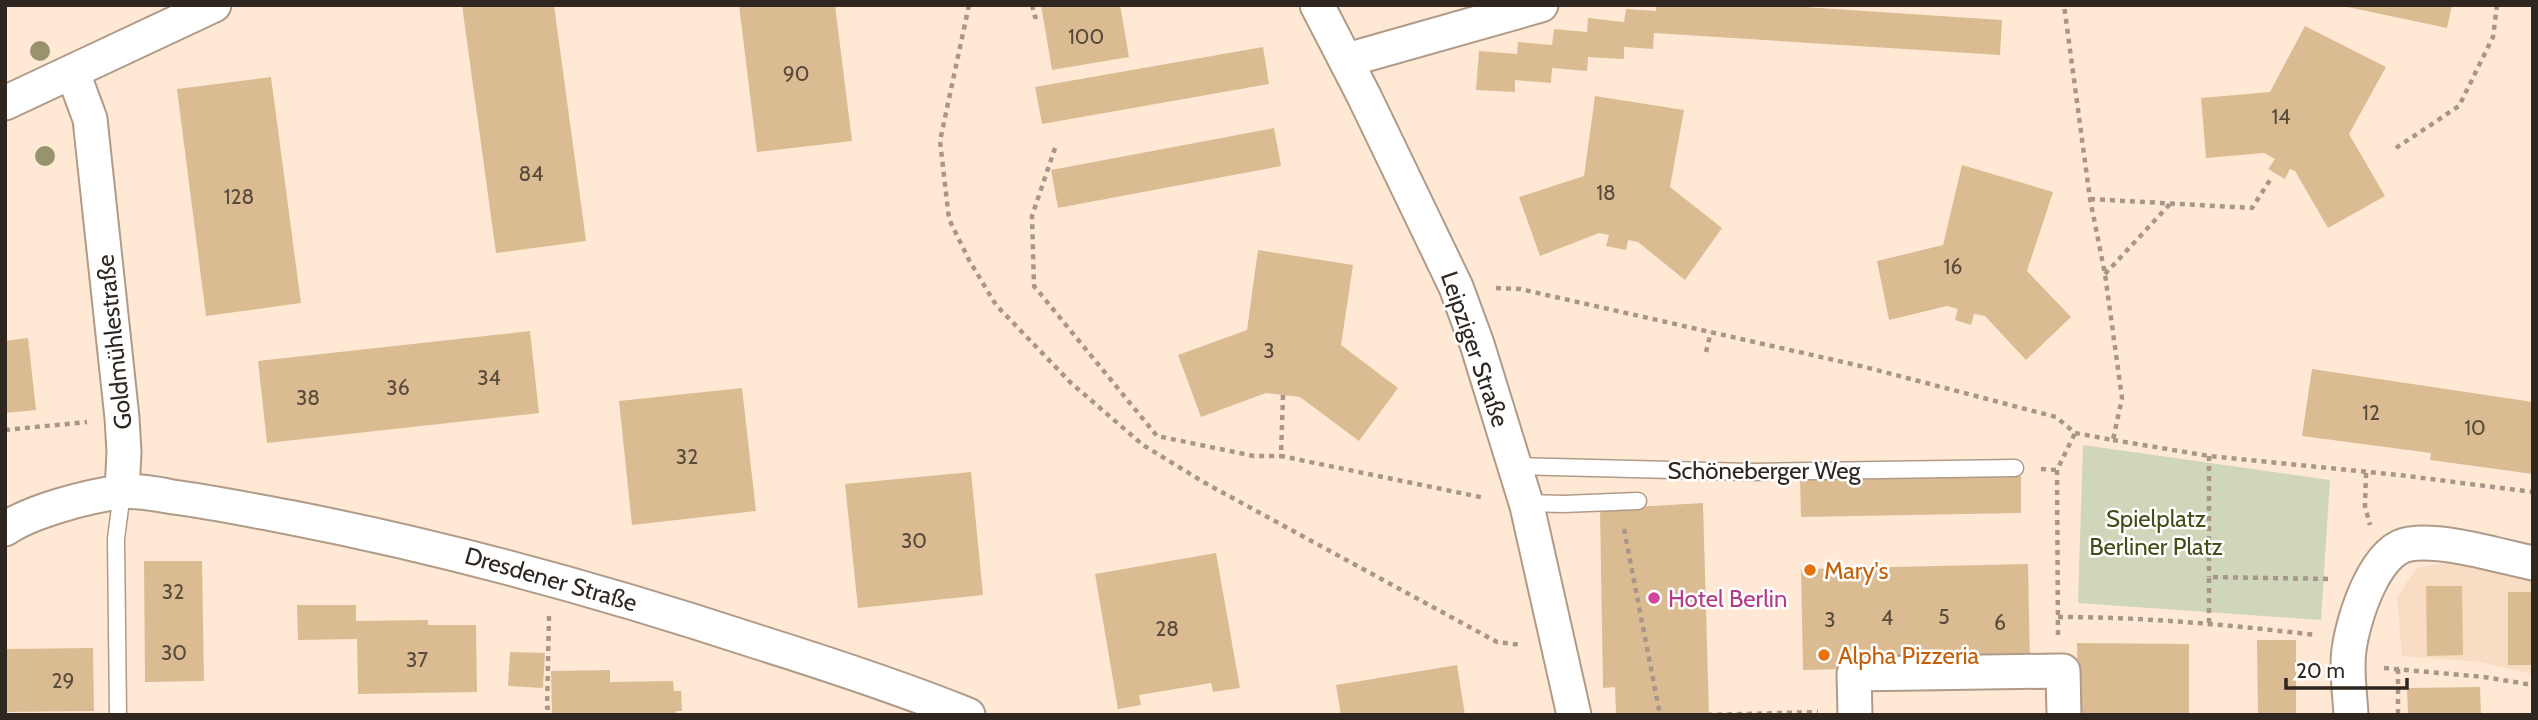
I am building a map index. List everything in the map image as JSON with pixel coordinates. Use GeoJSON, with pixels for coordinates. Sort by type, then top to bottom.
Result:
{"type":"FeatureCollection","features":[{"type":"Feature","properties":{"kind":"street"},"geometry":{"type":"LineString","coordinates":[[5,103],[214,5]]}},
{"type":"Feature","properties":{"kind":"street","name":"Leipziger Straße"},"geometry":{"type":"LineString","coordinates":[[1317,5],[1347,61],[1456,287],[1477,344],[1526,504],[1573,715]]}},
{"type":"Feature","properties":{"kind":"street"},"geometry":{"type":"LineString","coordinates":[[1347,61],[1541,5]]}},
{"type":"Feature","properties":{"kind":"street","name":"Goldmühlestraße"},"geometry":{"type":"LineString","coordinates":[[73,72],[90,119],[122,418],[122,492]]}},
{"type":"Feature","properties":{"kind":"street"},"geometry":{"type":"LineString","coordinates":[[5,529],[59,506],[122,492]]}},
{"type":"Feature","properties":{"kind":"street","name":"Dresdener Straße"},"geometry":{"type":"LineString","coordinates":[[122,492],[206,502],[347,529],[550,577],[673,614],[956,712]]}},
{"type":"Feature","properties":{"kind":"street"},"geometry":{"type":"LineString","coordinates":[[2351,715],[2350,652],[2375,571],[2395,548],[2431,543],[2533,563]]}},
{"type":"Feature","properties":{"kind":"street"},"geometry":{"type":"LineString","coordinates":[[1855,713],[1854,674],[2063,671],[2064,715]]}},
{"type":"Feature","properties":{"kind":"lane","name":"Schöneberger Weg"},"geometry":{"type":"LineString","coordinates":[[1514,466],[1750,472],[2015,468]]}},
{"type":"Feature","properties":{"kind":"lane"},"geometry":{"type":"LineString","coordinates":[[118,715],[116,539],[122,492]]}},
{"type":"Feature","properties":{"kind":"lane"},"geometry":{"type":"LineString","coordinates":[[1526,504],[1638,501]]}},
{"type":"Feature","properties":{"kind":"path"},"geometry":{"type":"LineString","coordinates":[[969,5],[940,141],[949,219],[969,260],[996,305],[1071,383],[1153,451],[1205,483],[1497,642],[1559,648]]}},
{"type":"Feature","properties":{"kind":"path"},"geometry":{"type":"LineString","coordinates":[[1032,5],[1035,17],[1042,16]]}},
{"type":"Feature","properties":{"kind":"path"},"geometry":{"type":"LineString","coordinates":[[2064,5],[2090,199],[2105,274],[2122,398],[2113,440]]}},
{"type":"Feature","properties":{"kind":"path"},"geometry":{"type":"LineString","coordinates":[[2396,148],[2459,106],[2493,37],[2497,5]]}},
{"type":"Feature","properties":{"kind":"path"},"geometry":{"type":"LineString","coordinates":[[1055,148],[1032,216],[1034,286],[1157,436],[1254,456],[1281,456],[1526,504]]}},
{"type":"Feature","properties":{"kind":"path"},"geometry":{"type":"LineString","coordinates":[[2090,199],[2252,208],[2270,180]]}},
{"type":"Feature","properties":{"kind":"path"},"geometry":{"type":"LineString","coordinates":[[2105,274],[2171,203]]}},
{"type":"Feature","properties":{"kind":"path"},"geometry":{"type":"LineString","coordinates":[[1456,287],[1520,289],[1865,367],[2056,417],[2075,433],[2209,456],[2533,492]]}},
{"type":"Feature","properties":{"kind":"path"},"geometry":{"type":"LineString","coordinates":[[1706,352],[1711,332]]}},
{"type":"Feature","properties":{"kind":"path"},"geometry":{"type":"LineString","coordinates":[[1281,456],[1283,395]]}},
{"type":"Feature","properties":{"kind":"path"},"geometry":{"type":"LineString","coordinates":[[5,430],[45,426]]}},
{"type":"Feature","properties":{"kind":"path"},"geometry":{"type":"LineString","coordinates":[[2058,671],[2057,470],[2075,433]]}},
{"type":"Feature","properties":{"kind":"path"},"geometry":{"type":"LineString","coordinates":[[2209,456],[2209,623]]}},
{"type":"Feature","properties":{"kind":"path"},"geometry":{"type":"LineString","coordinates":[[2209,576],[2375,571],[2365,506],[2366,473]]}},
{"type":"Feature","properties":{"kind":"path"},"geometry":{"type":"LineString","coordinates":[[1611,529],[1625,529],[1660,715]]}},
{"type":"Feature","properties":{"kind":"path"},"geometry":{"type":"LineString","coordinates":[[550,577],[547,708],[552,707]]}},
{"type":"Feature","properties":{"kind":"path"},"geometry":{"type":"LineString","coordinates":[[2058,617],[2209,623],[2350,652],[2398,669],[2533,685]]}},
{"type":"Feature","properties":{"kind":"path"},"geometry":{"type":"LineString","coordinates":[[2398,669],[2398,715]]}},
{"type":"Feature","properties":{"kind":"path"},"geometry":{"type":"LineString","coordinates":[[1707,715],[1855,713]]}},
{"type":"Feature","properties":{"kind":"shaded area"},"geometry":{"type":"Polygon","coordinates":[[[2457,560],[2533,576],[2533,674],[2480,662],[2402,656],[2397,598],[2416,568],[2457,560]]]}},
{"type":"Feature","properties":{"kind":"green space","name":"Spielplatz Berliner Platz"},"geometry":{"type":"Polygon","coordinates":[[[2083,445],[2330,480],[2321,620],[2078,603],[2083,445]]]}},
{"type":"Feature","properties":{"kind":"building"},"geometry":{"type":"Polygon","coordinates":[[[462,5],[554,5],[586,241],[496,253],[462,5]]]}},
{"type":"Feature","properties":{"kind":"building"},"geometry":{"type":"Polygon","coordinates":[[[739,5],[835,5],[852,141],[757,152],[739,5]]]}},
{"type":"Feature","properties":{"kind":"building"},"geometry":{"type":"Polygon","coordinates":[[[1041,5],[1120,5],[1129,57],[1052,70],[1041,5]]]}},
{"type":"Feature","properties":{"kind":"building"},"geometry":{"type":"Polygon","coordinates":[[[1656,5],[1775,5],[2002,20],[2000,55],[1654,33],[1653,49],[1624,47],[1624,59],[1588,57],[1587,71],[1552,68],[1551,83],[1515,80],[1515,92],[1476,90],[1479,51],[1517,54],[1518,42],[1552,45],[1554,29],[1587,32],[1588,18],[1624,22],[1626,9],[1656,11],[1656,5]]]}},
{"type":"Feature","properties":{"kind":"building"},"geometry":{"type":"Polygon","coordinates":[[[2338,5],[2452,5],[2447,28],[2338,5]]]}},
{"type":"Feature","properties":{"kind":"building"},"geometry":{"type":"Polygon","coordinates":[[[2305,26],[2386,67],[2349,134],[2385,196],[2328,228],[2295,171],[2290,169],[2285,179],[2268,169],[2275,159],[2264,153],[2206,158],[2201,98],[2270,92],[2305,26]]]}},
{"type":"Feature","properties":{"kind":"building"},"geometry":{"type":"Polygon","coordinates":[[[1263,47],[1269,84],[1042,124],[1035,87],[1263,47]]]}},
{"type":"Feature","properties":{"kind":"building"},"geometry":{"type":"Polygon","coordinates":[[[271,77],[301,303],[206,316],[177,89],[271,77]]]}},
{"type":"Feature","properties":{"kind":"building"},"geometry":{"type":"Polygon","coordinates":[[[1595,96],[1684,110],[1670,187],[1722,228],[1685,280],[1638,242],[1628,240],[1626,250],[1606,246],[1609,235],[1599,233],[1540,256],[1519,197],[1584,176],[1595,96]]]}},
{"type":"Feature","properties":{"kind":"building"},"geometry":{"type":"Polygon","coordinates":[[[1274,128],[1281,166],[1058,208],[1051,170],[1274,128]]]}},
{"type":"Feature","properties":{"kind":"building"},"geometry":{"type":"Polygon","coordinates":[[[1962,165],[2053,192],[2027,271],[2071,317],[2026,360],[1985,316],[1974,314],[1971,325],[1955,320],[1958,309],[1947,306],[1889,320],[1877,261],[1943,245],[1962,165]]]}},
{"type":"Feature","properties":{"kind":"building"},"geometry":{"type":"Polygon","coordinates":[[[1258,250],[1353,265],[1341,345],[1398,388],[1359,441],[1300,397],[1266,393],[1201,417],[1178,355],[1247,330],[1258,250]]]}},
{"type":"Feature","properties":{"kind":"building"},"geometry":{"type":"Polygon","coordinates":[[[530,331],[539,413],[267,443],[258,361],[530,331]]]}},
{"type":"Feature","properties":{"kind":"building"},"geometry":{"type":"Polygon","coordinates":[[[28,338],[36,410],[5,413],[5,341],[28,338]]]}},
{"type":"Feature","properties":{"kind":"building"},"geometry":{"type":"Polygon","coordinates":[[[2312,369],[2533,402],[2533,474],[2430,460],[2431,453],[2302,436],[2312,369]]]}},
{"type":"Feature","properties":{"kind":"building"},"geometry":{"type":"Polygon","coordinates":[[[742,388],[756,511],[632,525],[619,401],[742,388]]]}},
{"type":"Feature","properties":{"kind":"building"},"geometry":{"type":"Polygon","coordinates":[[[971,472],[983,595],[858,608],[845,484],[971,472]]]}},
{"type":"Feature","properties":{"kind":"building"},"geometry":{"type":"Polygon","coordinates":[[[2021,476],[2021,513],[1801,517],[1800,479],[2021,476]]]}},
{"type":"Feature","properties":{"kind":"building","name":"Hotel Berlin"},"geometry":{"type":"Polygon","coordinates":[[[1703,503],[1709,715],[1616,715],[1615,687],[1603,688],[1600,509],[1703,503]]]}},
{"type":"Feature","properties":{"kind":"building"},"geometry":{"type":"Polygon","coordinates":[[[1216,553],[1240,688],[1213,692],[1211,683],[1139,695],[1141,705],[1118,709],[1095,574],[1216,553]]]}},
{"type":"Feature","properties":{"kind":"building"},"geometry":{"type":"Polygon","coordinates":[[[144,561],[202,561],[204,681],[145,682],[144,561]]]}},
{"type":"Feature","properties":{"kind":"building"},"geometry":{"type":"Polygon","coordinates":[[[2028,564],[2030,665],[1803,670],[1801,569],[2028,564]]]}},
{"type":"Feature","properties":{"kind":"building"},"geometry":{"type":"Polygon","coordinates":[[[2426,586],[2462,586],[2463,655],[2427,656],[2426,586]]]}},
{"type":"Feature","properties":{"kind":"building"},"geometry":{"type":"Polygon","coordinates":[[[2508,592],[2533,592],[2533,665],[2508,665],[2508,592]]]}},
{"type":"Feature","properties":{"kind":"building"},"geometry":{"type":"Polygon","coordinates":[[[297,605],[356,605],[356,621],[428,620],[428,625],[476,625],[477,692],[358,694],[357,639],[298,640],[297,605]]]}},
{"type":"Feature","properties":{"kind":"building"},"geometry":{"type":"Polygon","coordinates":[[[2257,640],[2296,640],[2296,715],[2258,715],[2257,640]]]}},
{"type":"Feature","properties":{"kind":"building"},"geometry":{"type":"Polygon","coordinates":[[[2077,643],[2189,644],[2189,715],[2078,715],[2077,643]]]}},
{"type":"Feature","properties":{"kind":"building"},"geometry":{"type":"Polygon","coordinates":[[[93,648],[94,711],[5,712],[5,649],[93,648]]]}},
{"type":"Feature","properties":{"kind":"building"},"geometry":{"type":"Polygon","coordinates":[[[510,652],[545,653],[543,688],[508,686],[510,652]]]}},
{"type":"Feature","properties":{"kind":"building"},"geometry":{"type":"Polygon","coordinates":[[[1457,665],[1465,715],[1341,715],[1336,685],[1457,665]]]}},
{"type":"Feature","properties":{"kind":"building"},"geometry":{"type":"Polygon","coordinates":[[[610,670],[610,682],[673,681],[674,691],[681,691],[682,711],[676,711],[676,715],[552,715],[551,671],[610,670]]]}},
{"type":"Feature","properties":{"kind":"building"},"geometry":{"type":"Polygon","coordinates":[[[2480,687],[2481,715],[2408,715],[2407,688],[2480,687]]]}},
{"type":"Feature","properties":{"kind":"place","name":"Mary's"},"geometry":{"type":"Point","coordinates":[1810,570]}},
{"type":"Feature","properties":{"kind":"place","name":"Hotel Berlin"},"geometry":{"type":"Point","coordinates":[1654,598]}},
{"type":"Feature","properties":{"kind":"place","name":"Alpha Pizzeria"},"geometry":{"type":"Point","coordinates":[1824,655]}}]}
